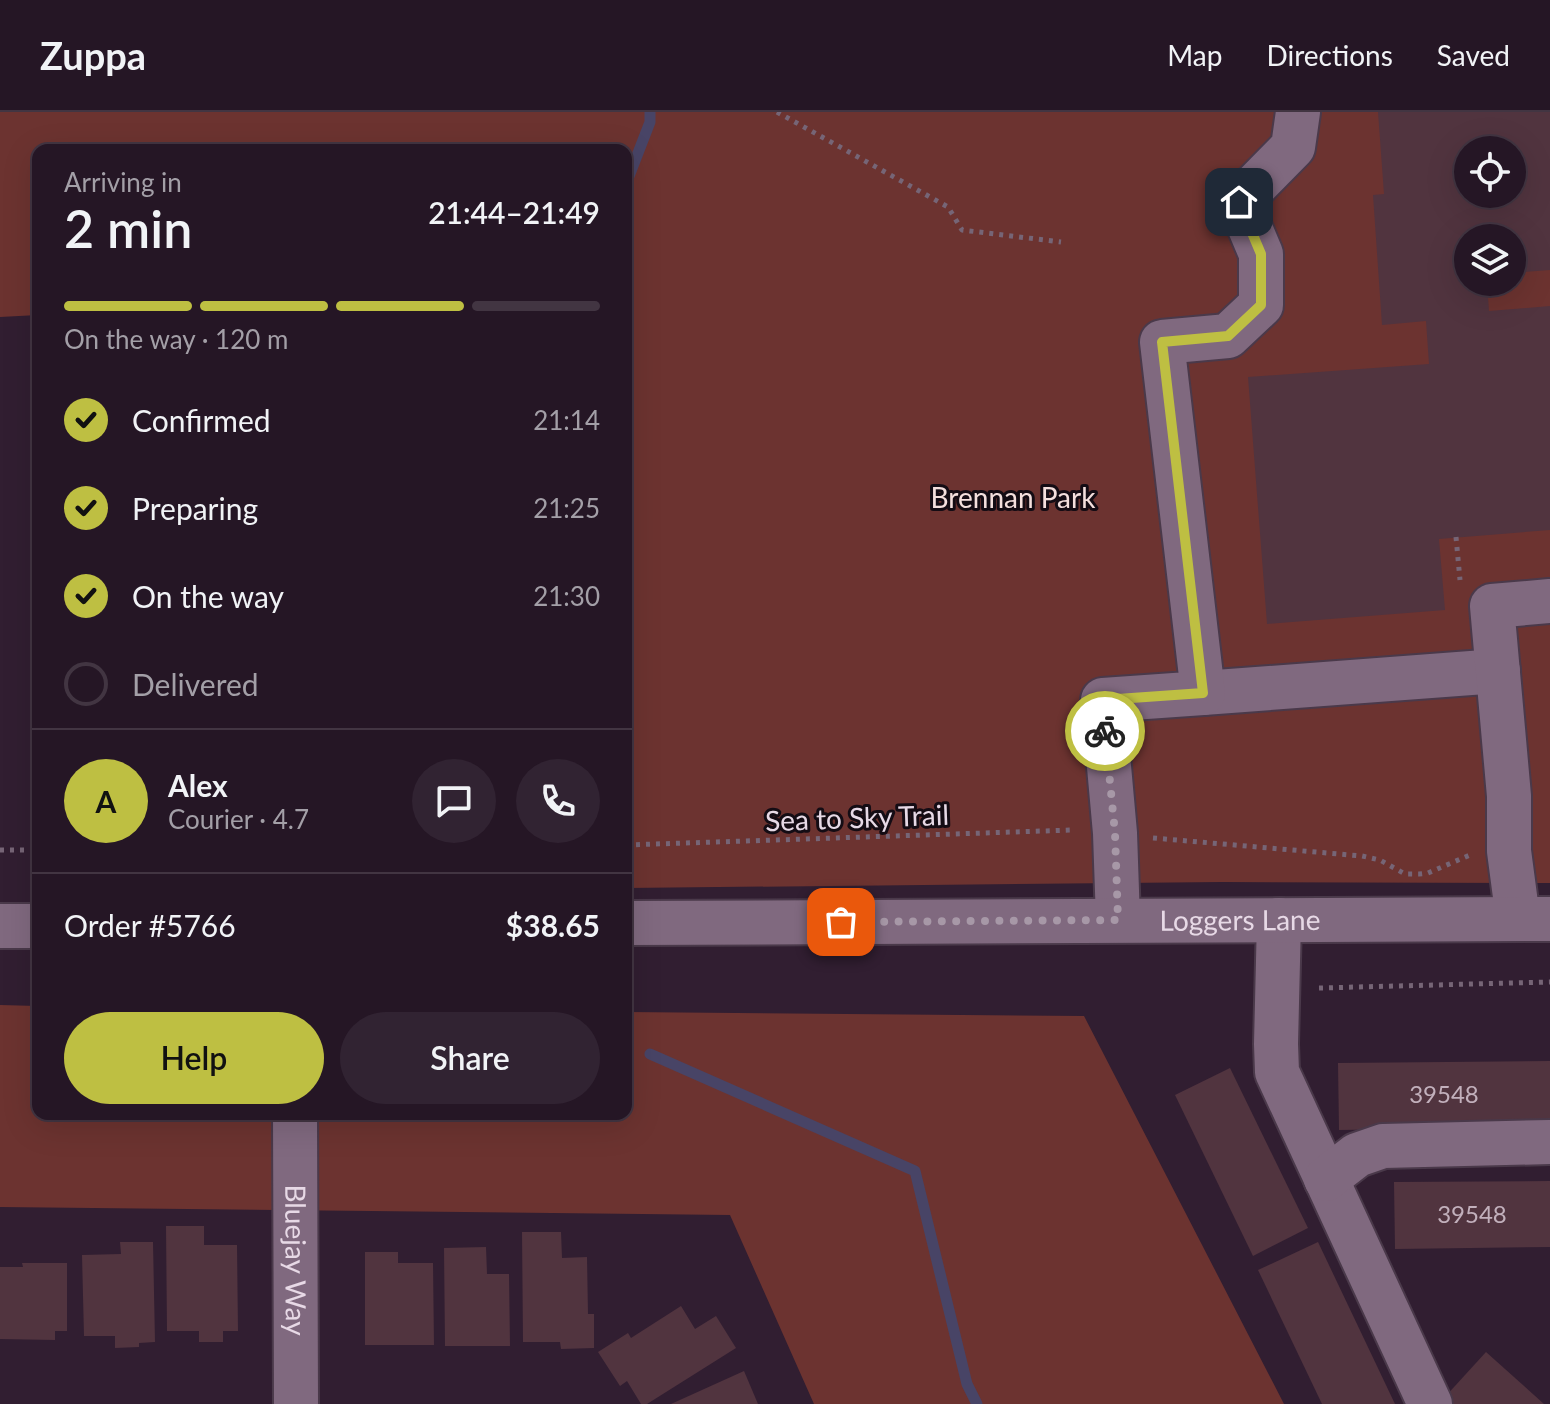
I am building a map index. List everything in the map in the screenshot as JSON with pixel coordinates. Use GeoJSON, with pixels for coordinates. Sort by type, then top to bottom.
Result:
{"type":"FeatureCollection","features":[{"type":"Feature","properties":{"kind":"street"},"geometry":{"type":"LineString","coordinates":[[1203,693],[1162,342],[1228,336],[1261,305],[1261,254],[1239,202],[1293,147],[1298,112]]}},
{"type":"Feature","properties":{"kind":"street"},"geometry":{"type":"LineString","coordinates":[[1534,919],[1509,851],[1509,796],[1492,606],[1550,601]]}},
{"type":"Feature","properties":{"kind":"street"},"geometry":{"type":"LineString","coordinates":[[1118,920],[1115,833],[1103,700],[1498,671]]}},
{"type":"Feature","properties":{"kind":"street","name":"Loggers Lane"},"geometry":{"type":"LineString","coordinates":[[632,923],[1534,919]]}},
{"type":"Feature","properties":{"kind":"street"},"geometry":{"type":"LineString","coordinates":[[1279,920],[1277,1072],[1430,1404]]}},
{"type":"Feature","properties":{"kind":"street"},"geometry":{"type":"LineString","coordinates":[[0,926],[32,926]]}},
{"type":"Feature","properties":{"kind":"street","name":"Bluejay Way"},"geometry":{"type":"LineString","coordinates":[[295,1120],[296,1404]]}},
{"type":"Feature","properties":{"kind":"street"},"geometry":{"type":"LineString","coordinates":[[1326,1179],[1357,1155],[1383,1146],[1550,1142]]}},
{"type":"Feature","properties":{"kind":"path"},"geometry":{"type":"LineString","coordinates":[[777,112],[948,207],[962,230],[1061,242]]}},
{"type":"Feature","properties":{"kind":"path","name":"Sea to Sky Trail"},"geometry":{"type":"LineString","coordinates":[[632,845],[1073,830]]}},
{"type":"Feature","properties":{"kind":"path"},"geometry":{"type":"LineString","coordinates":[[1152,838],[1362,856],[1380,860],[1405,874],[1428,873],[1470,855]]}},
{"type":"Feature","properties":{"kind":"path"},"geometry":{"type":"LineString","coordinates":[[0,850],[32,850]]}},
{"type":"Feature","properties":{"kind":"path"},"geometry":{"type":"LineString","coordinates":[[1278,989],[1550,982]]}},
{"type":"Feature","properties":{"kind":"green space","name":"Brennan Park"},"geometry":{"type":"Polygon","coordinates":[[[0,112],[1550,112],[1550,883],[1222,882],[632,888],[632,144],[32,144],[32,315],[0,317],[0,112]]]}},
{"type":"Feature","properties":{"kind":"green space"},"geometry":{"type":"Polygon","coordinates":[[[0,1005],[32,1006],[32,1120],[632,1120],[632,1012],[1084,1016],[1284,1404],[814,1404],[730,1215],[0,1207],[0,1005]]]}},
{"type":"Feature","properties":{"kind":"building"},"geometry":{"type":"Polygon","coordinates":[[[1378,112],[1550,112],[1550,270],[1526,272],[1526,224],[1454,224],[1454,296],[1488,296],[1489,311],[1550,306],[1550,530],[1439,539],[1445,610],[1267,624],[1248,377],[1429,364],[1426,321],[1382,325],[1373,195],[1384,194],[1378,112]]]}},
{"type":"Feature","properties":{"kind":"building"},"geometry":{"type":"Polygon","coordinates":[[[1550,1061],[1550,1127],[1339,1130],[1338,1063],[1550,1061]]]}},
{"type":"Feature","properties":{"kind":"building"},"geometry":{"type":"Polygon","coordinates":[[[1230,1068],[1308,1228],[1253,1256],[1175,1095],[1230,1068]]]}},
{"type":"Feature","properties":{"kind":"building"},"geometry":{"type":"Polygon","coordinates":[[[1550,1181],[1550,1247],[1395,1249],[1394,1182],[1550,1181]]]}},
{"type":"Feature","properties":{"kind":"building"},"geometry":{"type":"Polygon","coordinates":[[[166,1226],[204,1226],[204,1245],[237,1245],[238,1331],[223,1331],[223,1342],[199,1342],[199,1331],[167,1331],[166,1226]]]}},
{"type":"Feature","properties":{"kind":"building"},"geometry":{"type":"Polygon","coordinates":[[[522,1232],[561,1232],[562,1258],[587,1257],[588,1314],[594,1314],[594,1348],[561,1349],[560,1342],[523,1342],[522,1232]]]}},
{"type":"Feature","properties":{"kind":"building"},"geometry":{"type":"Polygon","coordinates":[[[120,1242],[153,1242],[155,1342],[139,1343],[139,1347],[115,1348],[115,1336],[84,1336],[82,1255],[121,1254],[120,1242]]]}},
{"type":"Feature","properties":{"kind":"building"},"geometry":{"type":"Polygon","coordinates":[[[1318,1242],[1395,1404],[1322,1404],[1258,1270],[1318,1242]]]}},
{"type":"Feature","properties":{"kind":"building"},"geometry":{"type":"Polygon","coordinates":[[[486,1247],[487,1274],[509,1274],[510,1346],[445,1346],[444,1248],[486,1247]]]}},
{"type":"Feature","properties":{"kind":"building"},"geometry":{"type":"Polygon","coordinates":[[[365,1252],[398,1252],[398,1263],[433,1263],[434,1345],[365,1345],[365,1252]]]}},
{"type":"Feature","properties":{"kind":"building"},"geometry":{"type":"Polygon","coordinates":[[[22,1263],[67,1263],[67,1331],[55,1331],[55,1340],[0,1339],[0,1267],[23,1267],[22,1263]]]}},
{"type":"Feature","properties":{"kind":"building"},"geometry":{"type":"Polygon","coordinates":[[[681,1306],[695,1329],[716,1316],[736,1348],[647,1404],[641,1404],[627,1381],[620,1386],[598,1352],[628,1333],[631,1338],[681,1306]]]}},
{"type":"Feature","properties":{"kind":"building"},"geometry":{"type":"Polygon","coordinates":[[[1486,1352],[1544,1404],[1451,1404],[1444,1398],[1486,1352]]]}},
{"type":"Feature","properties":{"kind":"building"},"geometry":{"type":"Polygon","coordinates":[[[744,1371],[758,1404],[671,1404],[744,1371]]]}},
{"type":"Feature","properties":{"kind":"waterway"},"geometry":{"type":"LineString","coordinates":[[632,168],[650,122],[650,112]]}},
{"type":"Feature","properties":{"kind":"waterway"},"geometry":{"type":"LineString","coordinates":[[650,1054],[915,1171],[967,1384],[977,1404]]}},
{"type":"Feature","properties":{"kind":"way so far"},"geometry":{"type":"LineString","coordinates":[[841,922],[1118,920],[1115,833],[1105,731]]}},
{"type":"Feature","properties":{"kind":"route"},"geometry":{"type":"LineString","coordinates":[[1105,731],[1103,700],[1203,693],[1162,342],[1228,336],[1261,305],[1261,254],[1239,202]]}}]}
